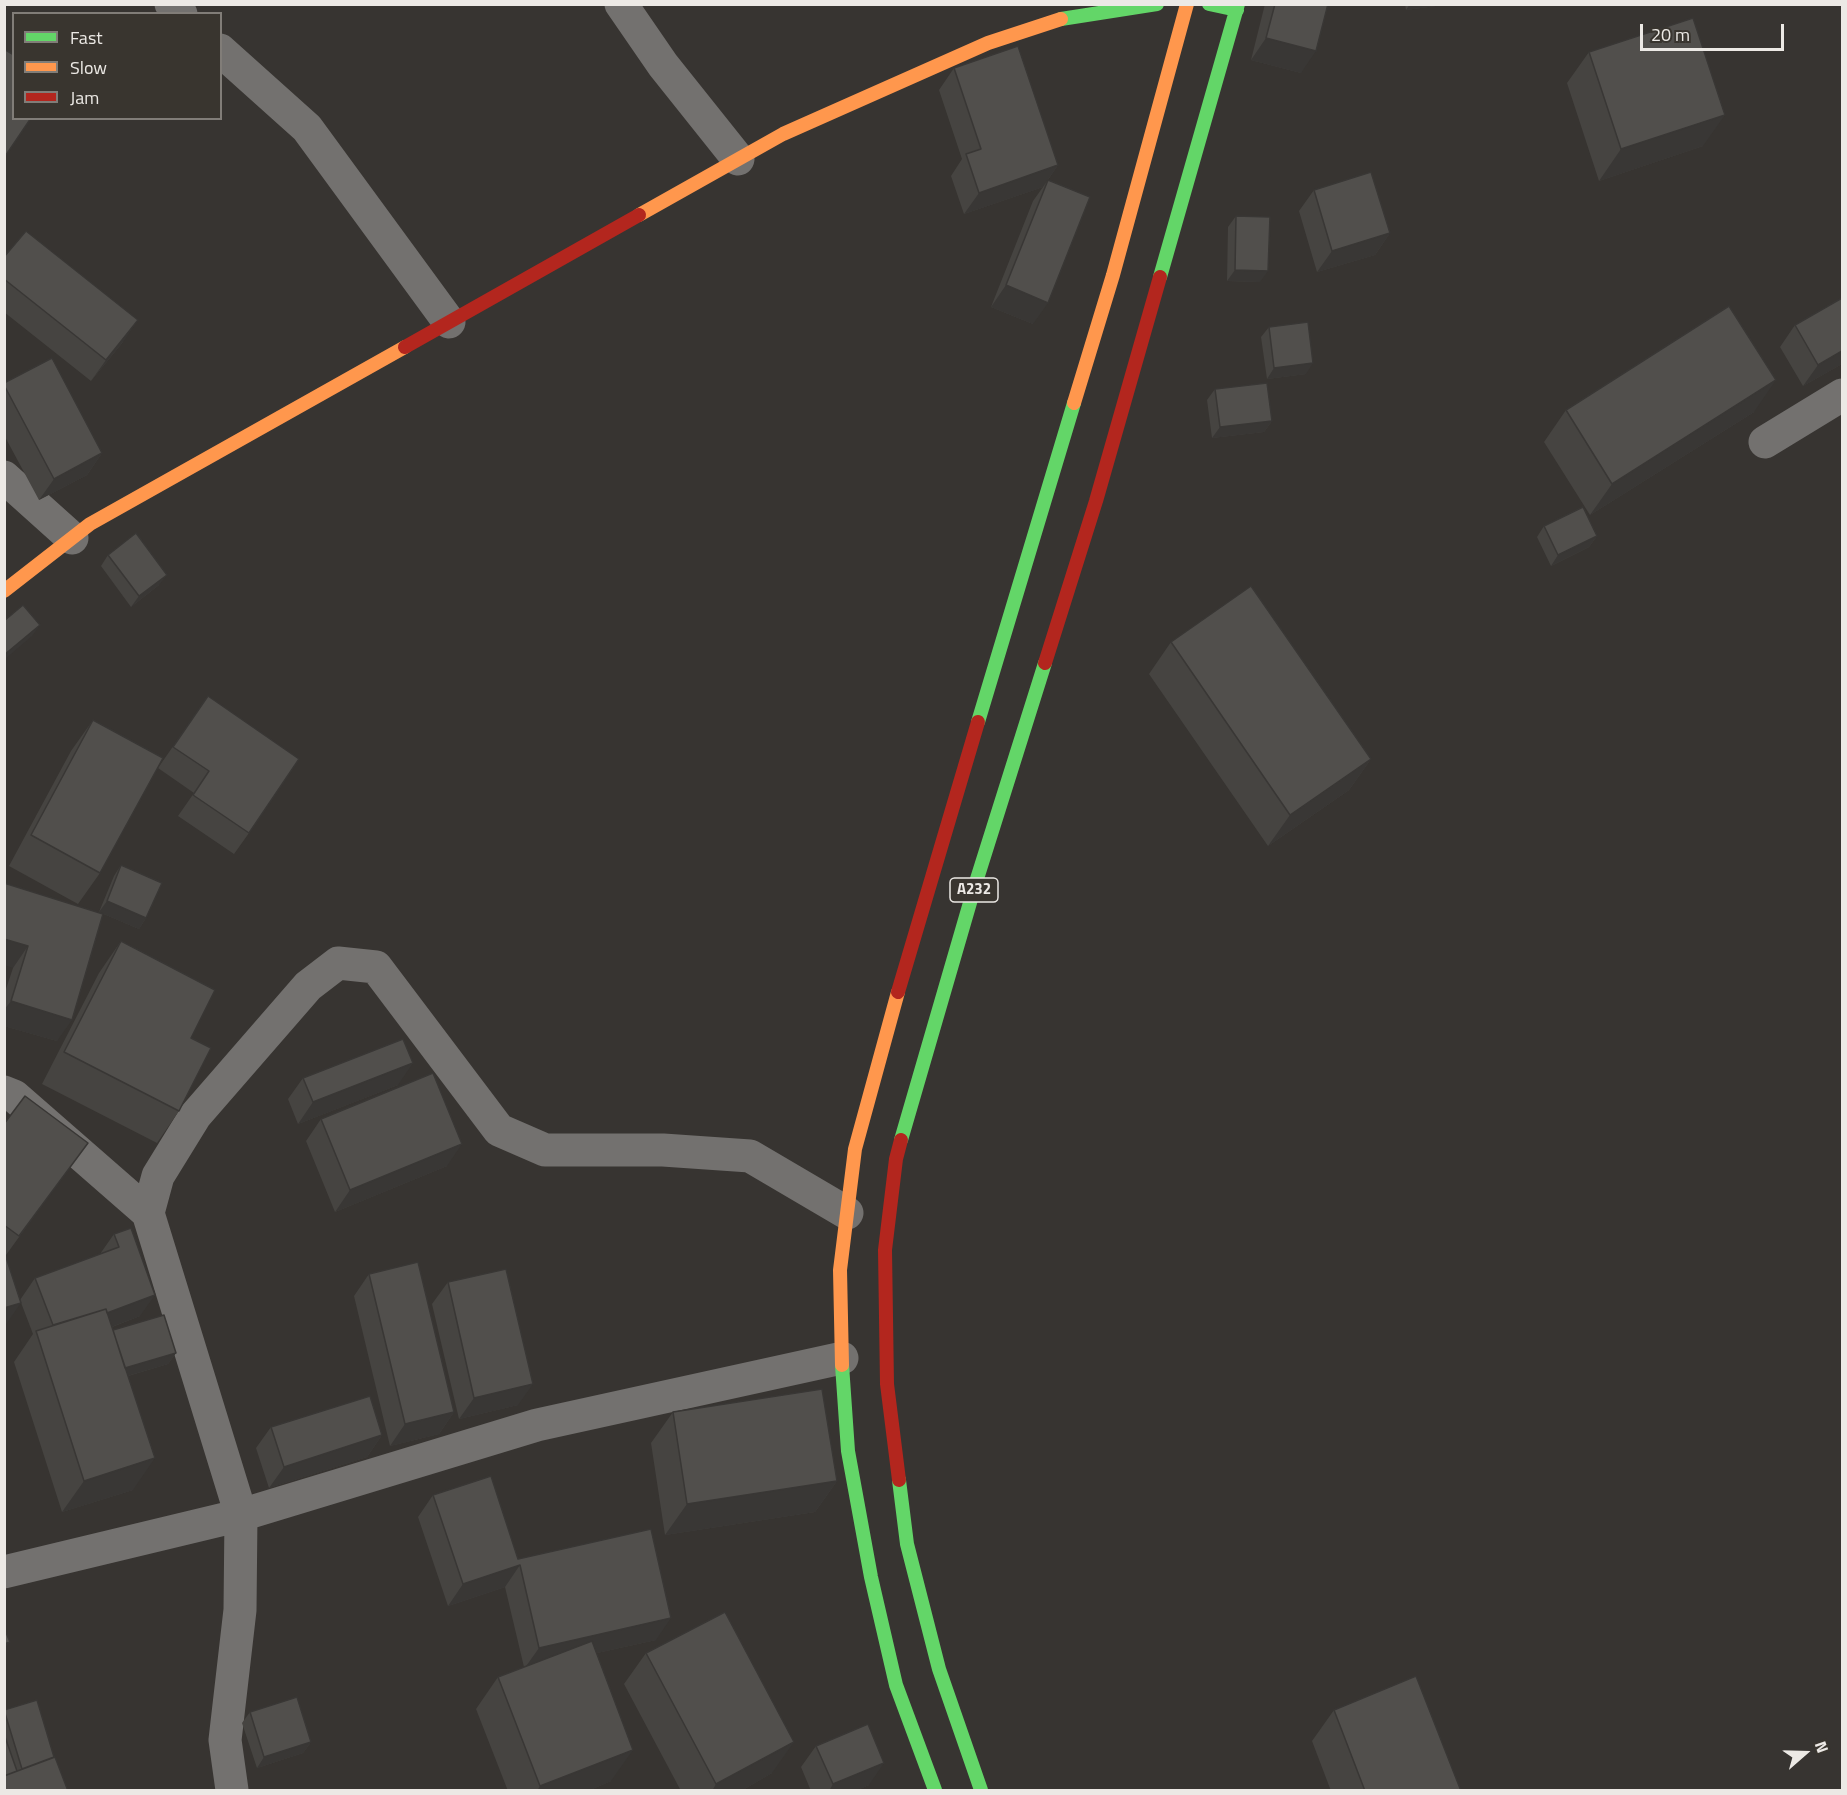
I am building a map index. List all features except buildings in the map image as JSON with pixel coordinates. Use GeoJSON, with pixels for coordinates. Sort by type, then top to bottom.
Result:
{"type":"FeatureCollection","features":[{"type":"Feature","properties":{"kind":"main road"},"geometry":{"type":"LineString","coordinates":[[4,591],[90,524],[783,134],[988,43],[1071,16],[1157,4]]}},
{"type":"Feature","properties":{"kind":"main road","name":"A232"},"geometry":{"type":"LineString","coordinates":[[935,1791],[896,1685],[871,1577],[848,1451],[842,1358],[840,1270],[855,1149],[920,914],[1110,286],[1187,4]]}},
{"type":"Feature","properties":{"kind":"main road"},"geometry":{"type":"LineString","coordinates":[[1209,4],[1237,7]]}},
{"type":"Feature","properties":{"kind":"main road","name":"A232"},"geometry":{"type":"LineString","coordinates":[[981,1791],[939,1669],[907,1544],[886,1384],[885,1250],[896,1159],[976,882],[1096,501],[1237,7]]}},
{"type":"Feature","properties":{"kind":"street"},"geometry":{"type":"LineString","coordinates":[[621,4],[663,65],[738,159]]}},
{"type":"Feature","properties":{"kind":"street"},"geometry":{"type":"LineString","coordinates":[[222,52],[307,128],[449,322]]}},
{"type":"Feature","properties":{"kind":"street"},"geometry":{"type":"LineString","coordinates":[[1765,442],[1842,395]]}},
{"type":"Feature","properties":{"kind":"street"},"geometry":{"type":"LineString","coordinates":[[4,477],[72,538]]}},
{"type":"Feature","properties":{"kind":"street"},"geometry":{"type":"LineString","coordinates":[[148,1213],[158,1176],[195,1116],[308,986],[338,963],[376,967],[499,1130],[544,1150],[663,1150],[750,1156],[847,1213]]}},
{"type":"Feature","properties":{"kind":"street"},"geometry":{"type":"LineString","coordinates":[[4,1092],[14,1096],[148,1213],[241,1515],[240,1610],[225,1740],[232,1791]]}},
{"type":"Feature","properties":{"kind":"street"},"geometry":{"type":"LineString","coordinates":[[4,1572],[241,1515],[537,1425],[842,1358]]}},
{"type":"Feature","properties":{"kind":"traffic: fast"},"geometry":{"type":"LineString","coordinates":[[1061,19],[1157,4]]}},
{"type":"Feature","properties":{"kind":"traffic: fast"},"geometry":{"type":"LineString","coordinates":[[1209,4],[1237,10]]}},
{"type":"Feature","properties":{"kind":"traffic: fast"},"geometry":{"type":"LineString","coordinates":[[1160,277],[1238,4]]}},
{"type":"Feature","properties":{"kind":"traffic: fast"},"geometry":{"type":"LineString","coordinates":[[978,722],[1074,403]]}},
{"type":"Feature","properties":{"kind":"traffic: fast"},"geometry":{"type":"LineString","coordinates":[[901,1140],[976,882],[1045,663]]}},
{"type":"Feature","properties":{"kind":"traffic: fast"},"geometry":{"type":"LineString","coordinates":[[842,1365],[848,1451],[871,1577],[896,1685],[935,1790]]}},
{"type":"Feature","properties":{"kind":"traffic: fast"},"geometry":{"type":"LineString","coordinates":[[899,1480],[907,1544],[939,1669],[981,1790]]}},
{"type":"Feature","properties":{"kind":"traffic: slow"},"geometry":{"type":"LineString","coordinates":[[1074,403],[1113,275],[1187,4]]}},
{"type":"Feature","properties":{"kind":"traffic: slow"},"geometry":{"type":"LineString","coordinates":[[639,215],[783,134],[988,43],[1061,19]]}},
{"type":"Feature","properties":{"kind":"traffic: slow"},"geometry":{"type":"LineString","coordinates":[[4,591],[90,524],[405,347]]}},
{"type":"Feature","properties":{"kind":"traffic: slow"},"geometry":{"type":"LineString","coordinates":[[842,1365],[840,1270],[855,1149],[898,992]]}},
{"type":"Feature","properties":{"kind":"traffic: jam"},"geometry":{"type":"LineString","coordinates":[[405,347],[639,215]]}},
{"type":"Feature","properties":{"kind":"traffic: jam"},"geometry":{"type":"LineString","coordinates":[[1045,663],[1096,501],[1160,277]]}},
{"type":"Feature","properties":{"kind":"traffic: jam"},"geometry":{"type":"LineString","coordinates":[[898,992],[978,722]]}},
{"type":"Feature","properties":{"kind":"traffic: jam"},"geometry":{"type":"LineString","coordinates":[[899,1480],[887,1384],[885,1250],[896,1159],[901,1140]]}}]}
